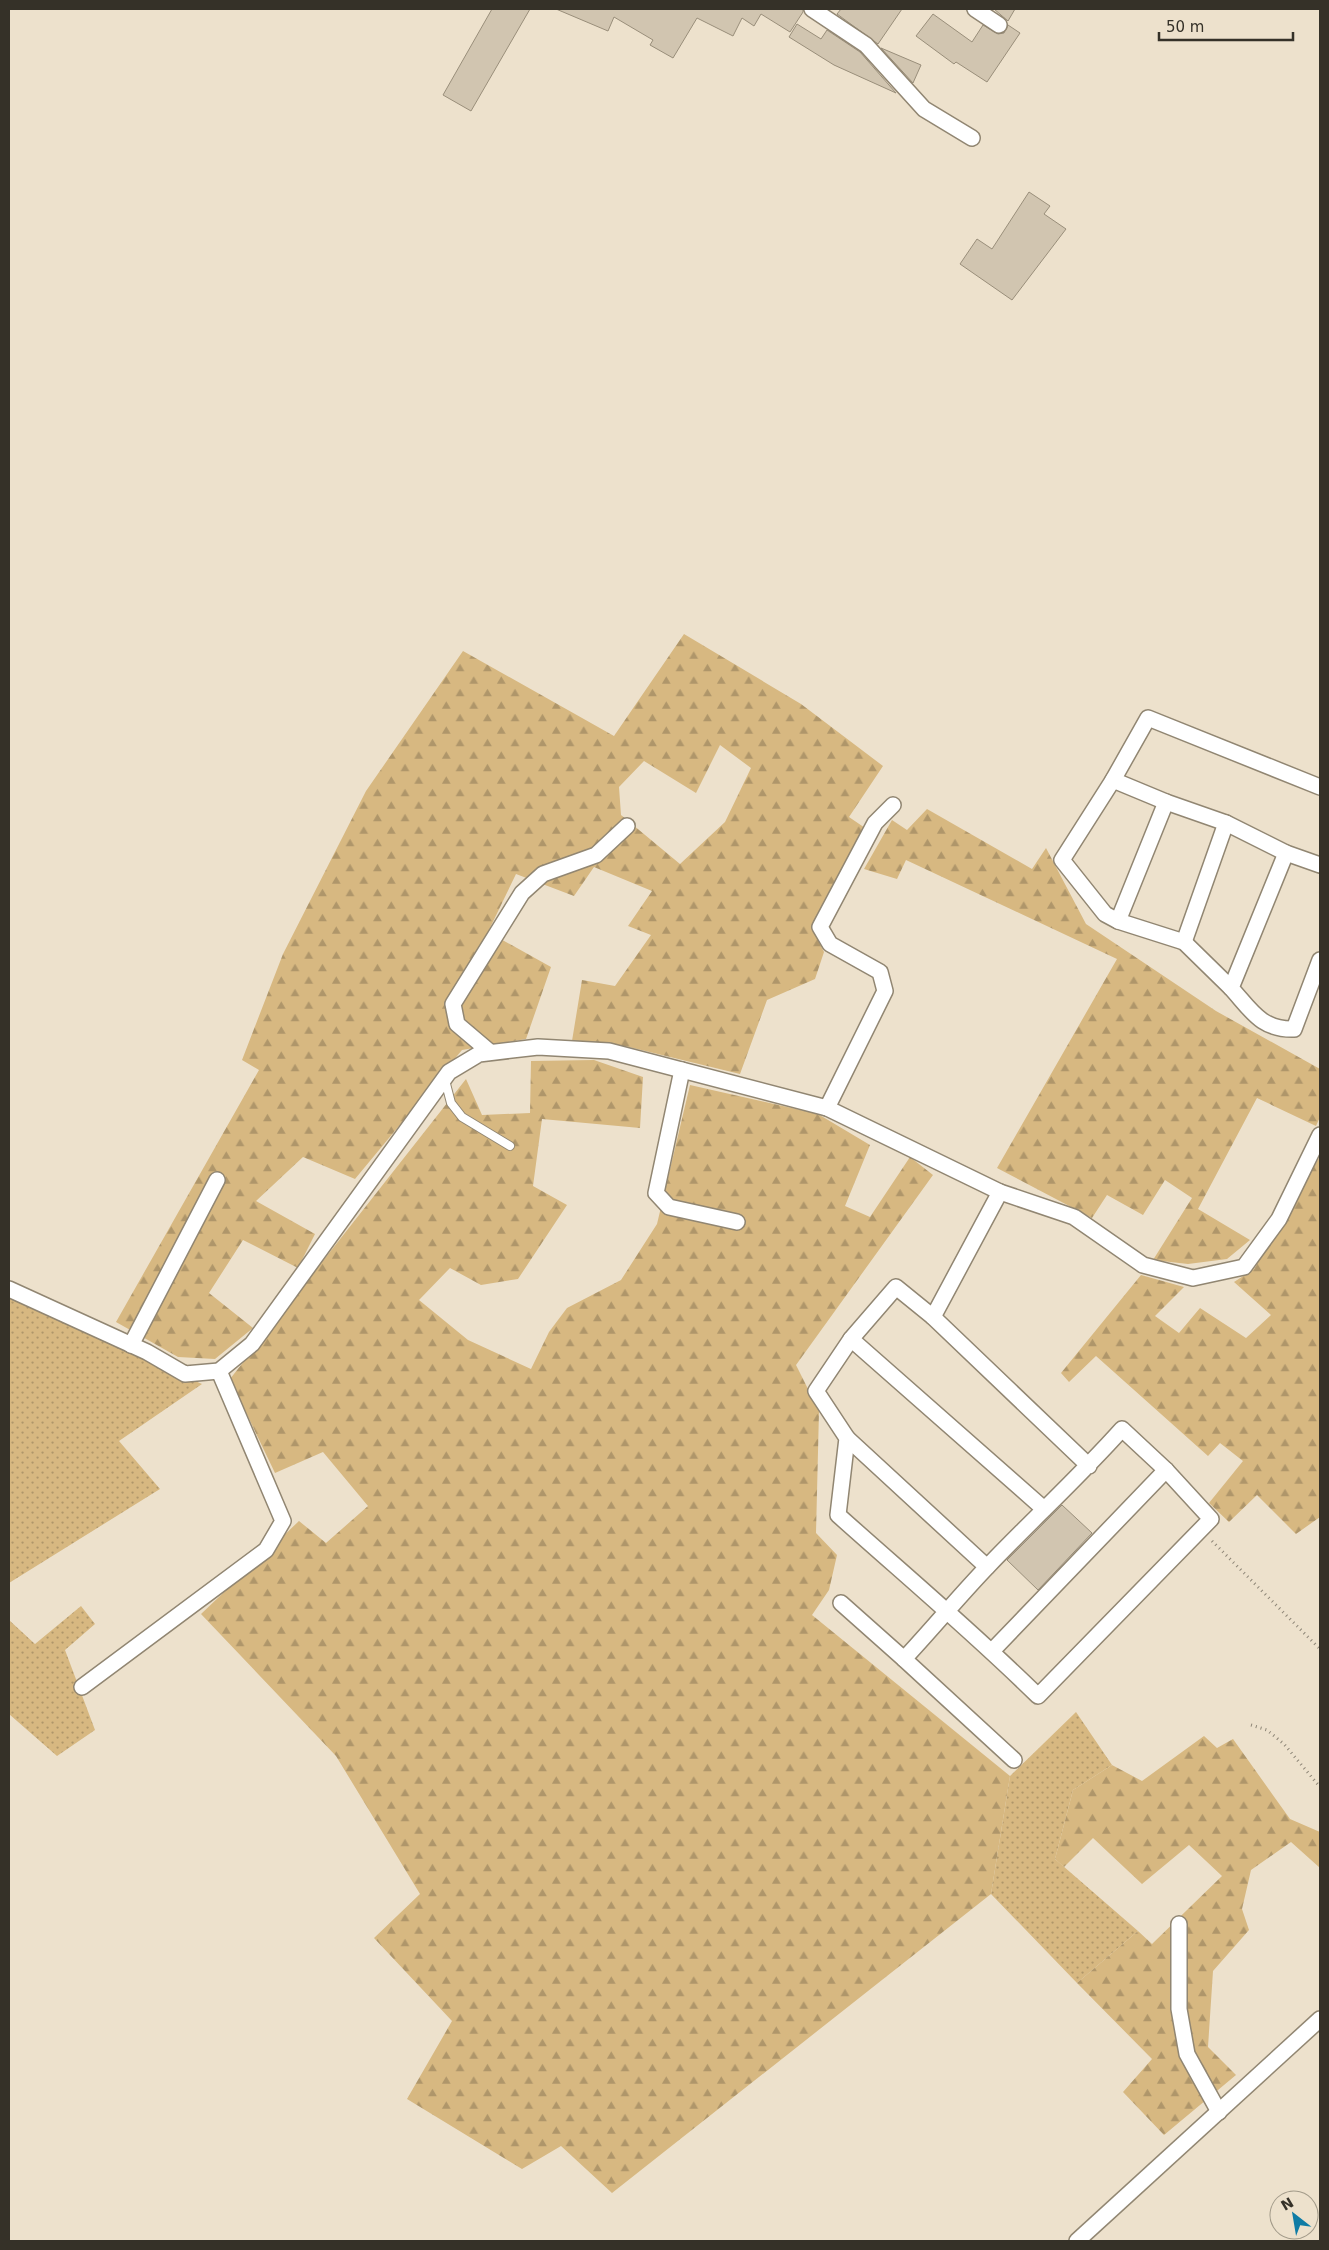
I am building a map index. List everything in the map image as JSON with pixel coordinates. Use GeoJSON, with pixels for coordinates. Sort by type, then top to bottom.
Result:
{"type":"FeatureCollection","features":[{"type":"Feature","properties":{"kind":"street"},"geometry":{"type":"LineString","coordinates":[[812,9],[866,45],[924,109],[972,138]]}},
{"type":"Feature","properties":{"kind":"street"},"geometry":{"type":"LineString","coordinates":[[975,9],[999,25]]}},
{"type":"Feature","properties":{"kind":"street"},"geometry":{"type":"LineString","coordinates":[[1320,787],[1148,718],[1113,780],[1062,860],[1105,914],[1118,921],[1184,942],[1232,988],[1260,1021],[1284,1029],[1294,1029],[1320,960]]}},
{"type":"Feature","properties":{"kind":"street"},"geometry":{"type":"LineString","coordinates":[[1113,780],[1166,802],[1226,823],[1286,853],[1320,865]]}},
{"type":"Feature","properties":{"kind":"street"},"geometry":{"type":"LineString","coordinates":[[1118,921],[1166,802]]}},
{"type":"Feature","properties":{"kind":"street"},"geometry":{"type":"LineString","coordinates":[[827,1108],[885,991],[880,972],[830,944],[820,927],[876,823],[893,805]]}},
{"type":"Feature","properties":{"kind":"street"},"geometry":{"type":"LineString","coordinates":[[1184,942],[1226,823]]}},
{"type":"Feature","properties":{"kind":"street"},"geometry":{"type":"LineString","coordinates":[[490,1052],[456,1024],[453,1004],[522,893],[543,874],[596,855],[626,826]]}},
{"type":"Feature","properties":{"kind":"street"},"geometry":{"type":"LineString","coordinates":[[1232,988],[1286,853]]}},
{"type":"Feature","properties":{"kind":"street"},"geometry":{"type":"LineString","coordinates":[[9,1289],[131,1345],[185,1374],[219,1371],[252,1344],[448,1072],[479,1054],[490,1052],[538,1047],[609,1051],[827,1108],[1000,1192],[1074,1217],[1143,1265],[1193,1278],[1244,1267],[1279,1219],[1320,1136]]}},
{"type":"Feature","properties":{"kind":"street"},"geometry":{"type":"LineString","coordinates":[[682,1070],[656,1193],[669,1206],[737,1222]]}},
{"type":"Feature","properties":{"kind":"street"},"geometry":{"type":"LineString","coordinates":[[131,1345],[217,1180]]}},
{"type":"Feature","properties":{"kind":"street"},"geometry":{"type":"LineString","coordinates":[[933,1317],[1000,1192]]}},
{"type":"Feature","properties":{"kind":"street"},"geometry":{"type":"LineString","coordinates":[[987,1567],[847,1438],[816,1391],[851,1339],[896,1287],[933,1317],[1089,1466]]}},
{"type":"Feature","properties":{"kind":"street"},"geometry":{"type":"LineString","coordinates":[[851,1339],[1044,1510]]}},
{"type":"Feature","properties":{"kind":"street"},"geometry":{"type":"LineString","coordinates":[[82,1687],[266,1550],[283,1521],[219,1371]]}},
{"type":"Feature","properties":{"kind":"street"},"geometry":{"type":"LineString","coordinates":[[847,1438],[838,1515],[947,1613],[992,1651],[1038,1696],[1211,1519],[1166,1470],[1122,1429],[1089,1466],[987,1567],[947,1613],[904,1659]]}},
{"type":"Feature","properties":{"kind":"street"},"geometry":{"type":"LineString","coordinates":[[992,1651],[1166,1470]]}},
{"type":"Feature","properties":{"kind":"street"},"geometry":{"type":"LineString","coordinates":[[842,1603],[1014,1760]]}},
{"type":"Feature","properties":{"kind":"street"},"geometry":{"type":"LineString","coordinates":[[1179,1924],[1179,2009],[1187,2054],[1219,2112]]}},
{"type":"Feature","properties":{"kind":"street"},"geometry":{"type":"LineString","coordinates":[[1077,2241],[1320,2019]]}},
{"type":"Feature","properties":{"kind":"lane"},"geometry":{"type":"LineString","coordinates":[[444,1078],[451,1103],[462,1117],[510,1146]]}},
{"type":"Feature","properties":{"kind":"path"},"geometry":{"type":"LineString","coordinates":[[1201,1530],[1320,1649]]}},
{"type":"Feature","properties":{"kind":"path"},"geometry":{"type":"LineString","coordinates":[[1251,1725],[1267,1730],[1284,1744],[1320,1787]]}},
{"type":"Feature","properties":{"kind":"green space"},"geometry":{"type":"Polygon","coordinates":[[[684,634],[801,704],[883,766],[849,817],[868,830],[815,934],[824,952],[815,979],[767,1000],[740,1074],[629,1047],[572,1041],[582,980],[615,986],[651,935],[628,926],[652,891],[594,867],[574,896],[516,874],[488,932],[551,967],[526,1039],[462,1050],[355,1179],[303,1157],[256,1201],[315,1234],[298,1268],[243,1240],[209,1293],[253,1328],[215,1359],[178,1357],[116,1322],[259,1070],[242,1060],[283,954],[366,791],[463,651],[614,736],[684,634]],[[720,745],[696,793],[644,761],[619,787],[621,815],[680,864],[725,822],[751,768],[720,745]]]}},
{"type":"Feature","properties":{"kind":"green space"},"geometry":{"type":"Polygon","coordinates":[[[927,809],[1032,869],[1046,848],[1086,924],[1216,1011],[1320,1069],[1320,1117],[1316,1126],[1257,1098],[1198,1209],[1250,1240],[1227,1259],[1188,1264],[1153,1260],[1192,1198],[1165,1180],[1143,1215],[1107,1195],[1092,1218],[997,1168],[1117,959],[906,860],[897,879],[864,869],[892,820],[907,830],[927,809]]]}},
{"type":"Feature","properties":{"kind":"green space"},"geometry":{"type":"Polygon","coordinates":[[[594,1060],[643,1077],[640,1128],[542,1119],[533,1186],[567,1205],[518,1279],[481,1285],[450,1268],[419,1300],[468,1340],[531,1369],[549,1332],[567,1308],[621,1280],[657,1224],[690,1085],[818,1114],[870,1145],[845,1206],[870,1217],[910,1157],[933,1175],[796,1365],[819,1411],[816,1533],[837,1555],[829,1590],[812,1615],[1010,1776],[991,1894],[612,2193],[561,2146],[522,2169],[407,2099],[452,2021],[374,1938],[420,1894],[336,1756],[201,1614],[299,1521],[326,1543],[368,1506],[323,1452],[275,1473],[230,1379],[466,1079],[482,1115],[530,1113],[531,1061],[594,1060]]]}},
{"type":"Feature","properties":{"kind":"green space"},"geometry":{"type":"Polygon","coordinates":[[[1319,1158],[1320,1517],[1296,1534],[1257,1495],[1229,1522],[1209,1503],[1243,1461],[1220,1443],[1208,1456],[1096,1356],[1069,1382],[1061,1373],[1141,1275],[1184,1287],[1155,1316],[1179,1333],[1200,1308],[1246,1338],[1271,1315],[1234,1282],[1254,1269],[1319,1158]]]}},
{"type":"Feature","properties":{"kind":"green space"},"geometry":{"type":"Polygon","coordinates":[[[9,1298],[202,1384],[119,1441],[160,1489],[9,1583],[9,1298]]]}},
{"type":"Feature","properties":{"kind":"green space"},"geometry":{"type":"Polygon","coordinates":[[[81,1606],[95,1624],[65,1650],[95,1730],[57,1756],[9,1714],[9,1620],[35,1644],[81,1606]]]}},
{"type":"Feature","properties":{"kind":"green space"},"geometry":{"type":"Polygon","coordinates":[[[1076,1712],[1112,1765],[1073,1790],[1055,1859],[1138,1931],[1077,1983],[991,1894],[1010,1776],[1076,1712]]]}},
{"type":"Feature","properties":{"kind":"green space"},"geometry":{"type":"Polygon","coordinates":[[[1204,1736],[1217,1748],[1233,1739],[1290,1819],[1320,1832],[1320,1868],[1291,1842],[1251,1870],[1242,1909],[1249,1930],[1213,1971],[1208,2047],[1236,2075],[1164,2135],[1123,2092],[1152,2059],[1077,1983],[1138,1931],[1152,1944],[1222,1876],[1189,1845],[1142,1884],[1093,1838],[1064,1867],[1055,1859],[1073,1790],[1112,1765],[1142,1781],[1204,1736]]]}},
{"type":"Feature","properties":{"kind":"building"},"geometry":{"type":"Polygon","coordinates":[[[492,9],[530,9],[471,111],[443,95],[492,9]]]}},
{"type":"Feature","properties":{"kind":"building"},"geometry":{"type":"Polygon","coordinates":[[[556,9],[803,9],[803,12],[790,32],[761,14],[754,26],[742,18],[733,36],[697,18],[673,58],[650,45],[653,40],[614,17],[608,31],[556,9]]]}},
{"type":"Feature","properties":{"kind":"building"},"geometry":{"type":"Polygon","coordinates":[[[841,9],[902,9],[878,44],[837,14],[841,9]]]}},
{"type":"Feature","properties":{"kind":"building"},"geometry":{"type":"Polygon","coordinates":[[[994,9],[1015,9],[1008,21],[994,9]]]}},
{"type":"Feature","properties":{"kind":"building"},"geometry":{"type":"Polygon","coordinates":[[[933,14],[972,42],[983,25],[998,34],[1004,33],[1008,25],[1020,33],[987,82],[956,62],[954,64],[916,36],[933,14]]]}},
{"type":"Feature","properties":{"kind":"building"},"geometry":{"type":"Polygon","coordinates":[[[797,24],[821,39],[827,30],[860,52],[896,93],[834,65],[789,37],[797,24]]]}},
{"type":"Feature","properties":{"kind":"building"},"geometry":{"type":"Polygon","coordinates":[[[881,48],[921,65],[913,83],[881,48]]]}},
{"type":"Feature","properties":{"kind":"building"},"geometry":{"type":"Polygon","coordinates":[[[1029,192],[1050,206],[1044,214],[1066,229],[1012,300],[960,264],[977,239],[992,249],[1029,192]]]}},
{"type":"Feature","properties":{"kind":"building"},"geometry":{"type":"Polygon","coordinates":[[[1062,1505],[1092,1533],[1038,1590],[1007,1560],[1062,1505]]]}}]}
